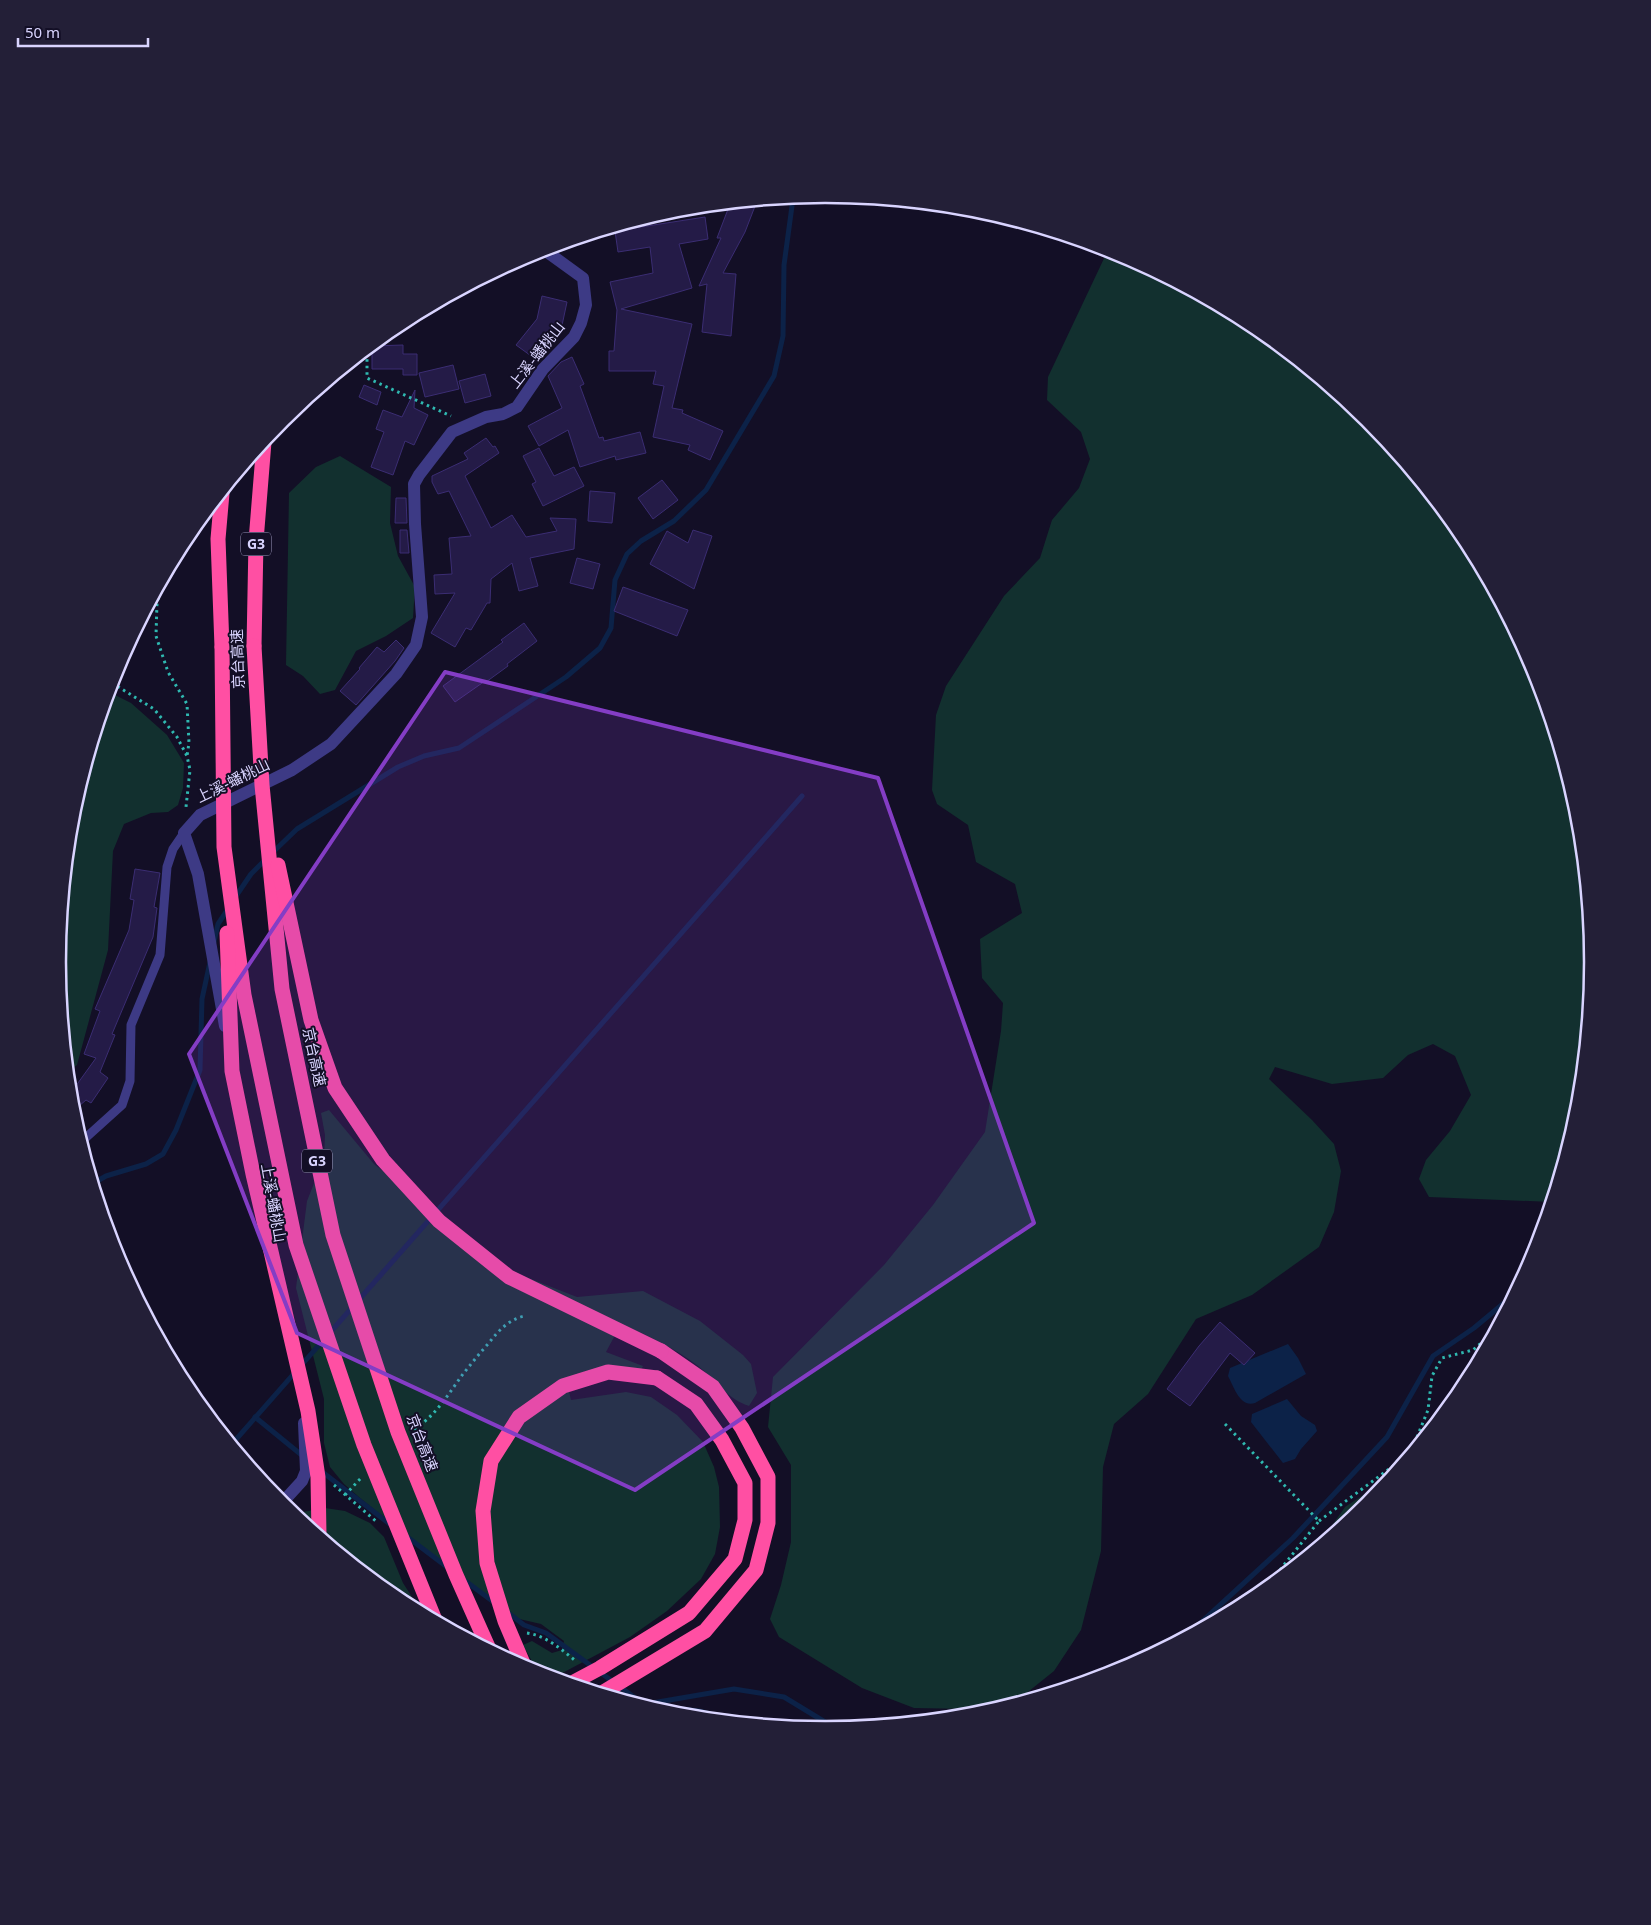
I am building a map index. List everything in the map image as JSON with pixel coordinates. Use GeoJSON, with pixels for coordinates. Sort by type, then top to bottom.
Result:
{"type":"FeatureCollection","features":[{"type":"Feature","properties":{"kind":"highway","name":"京台高速"},"geometry":{"type":"LineString","coordinates":[[263,453],[256,541],[254,646],[262,785],[282,989],[333,1235],[398,1432],[456,1575],[485,1640]]}},
{"type":"Feature","properties":{"kind":"highway","name":"京台高速"},"geometry":{"type":"LineString","coordinates":[[221,503],[218,540],[222,647],[224,847],[244,995],[296,1244],[364,1445],[431,1611]]}},
{"type":"Feature","properties":{"kind":"highway"},"geometry":{"type":"LineString","coordinates":[[262,785],[311,1020],[335,1088],[383,1160],[439,1221],[509,1277],[661,1352],[712,1387],[742,1428],[768,1477],[768,1523],[756,1570],[705,1631],[608,1689]]}},
{"type":"Feature","properties":{"kind":"highway"},"geometry":{"type":"LineString","coordinates":[[224,847],[232,1071],[253,1174],[308,1411],[318,1477],[319,1527]]}},
{"type":"Feature","properties":{"kind":"highway"},"geometry":{"type":"LineString","coordinates":[[520,1657],[505,1621],[488,1563],[483,1511],[492,1461],[519,1417],[564,1386],[608,1372],[657,1378],[696,1404],[722,1440],[745,1483],[745,1520],[735,1559],[689,1613],[578,1680]]}},
{"type":"Feature","properties":{"kind":"street","name":"上溪-蟠桃山"},"geometry":{"type":"LineString","coordinates":[[287,1497],[302,1481],[306,1471],[303,1406],[272,1288],[198,874],[184,833],[200,814],[292,770],[331,744],[396,674],[416,645],[422,617],[414,484],[452,432],[486,417],[502,414],[517,407],[543,369],[574,337],[581,323],[586,305],[583,278],[551,255]]}},
{"type":"Feature","properties":{"kind":"lane"},"geometry":{"type":"LineString","coordinates":[[87,1137],[122,1105],[130,1081],[131,1025],[160,955],[168,867],[174,849],[184,833]]}},
{"type":"Feature","properties":{"kind":"path"},"geometry":{"type":"LineString","coordinates":[[367,357],[367,378],[470,424]]}},
{"type":"Feature","properties":{"kind":"path"},"geometry":{"type":"LineString","coordinates":[[157,604],[156,636],[168,672],[187,704],[189,743],[187,756]]}},
{"type":"Feature","properties":{"kind":"path"},"geometry":{"type":"LineString","coordinates":[[118,687],[154,709],[177,736],[187,756],[190,770],[184,833]]}},
{"type":"Feature","properties":{"kind":"path"},"geometry":{"type":"LineString","coordinates":[[408,1432],[421,1425],[438,1407],[498,1331],[513,1319],[524,1316]]}},
{"type":"Feature","properties":{"kind":"path"},"geometry":{"type":"LineString","coordinates":[[1418,1437],[1428,1410],[1432,1376],[1442,1358],[1473,1350],[1483,1341]]}},
{"type":"Feature","properties":{"kind":"path"},"geometry":{"type":"LineString","coordinates":[[1225,1424],[1318,1521]]}},
{"type":"Feature","properties":{"kind":"path"},"geometry":{"type":"LineString","coordinates":[[1278,1572],[1318,1521],[1397,1462]]}},
{"type":"Feature","properties":{"kind":"path"},"geometry":{"type":"LineString","coordinates":[[346,1495],[363,1476]]}},
{"type":"Feature","properties":{"kind":"highlighted area"},"geometry":{"type":"Polygon","coordinates":[[[445,672],[878,778],[1034,1223],[635,1490],[297,1333],[189,1054],[445,672]]]}},
{"type":"Feature","properties":{"kind":"green space"},"geometry":{"type":"Polygon","coordinates":[[[1105,257],[1161,282],[1205,305],[1247,331],[1288,360],[1362,426],[1428,500],[1457,541],[1483,583],[1506,627],[1527,672],[1559,766],[1570,814],[1578,863],[1583,913],[1585,963],[1578,1062],[1570,1111],[1559,1159],[1546,1202],[1429,1197],[1419,1179],[1426,1160],[1450,1131],[1471,1095],[1455,1056],[1433,1044],[1408,1055],[1383,1078],[1332,1084],[1275,1067],[1269,1079],[1334,1144],[1341,1171],[1334,1212],[1319,1247],[1252,1295],[1196,1319],[1148,1394],[1114,1424],[1103,1467],[1101,1551],[1081,1630],[1054,1671],[1022,1696],[963,1709],[914,1708],[862,1688],[779,1637],[770,1619],[781,1585],[791,1542],[791,1465],[768,1427],[773,1377],[884,1265],[933,1205],[985,1132],[1001,1031],[1003,1003],[982,978],[980,939],[1022,913],[1015,884],[976,862],[968,825],[937,804],[932,790],[936,715],[946,686],[1004,596],[1040,558],[1052,520],[1079,488],[1090,459],[1081,432],[1047,400],[1048,377],[1105,257]]]}},
{"type":"Feature","properties":{"kind":"green space"},"geometry":{"type":"Polygon","coordinates":[[[340,456],[391,487],[390,523],[398,556],[415,587],[413,618],[386,636],[356,651],[335,690],[320,694],[303,676],[286,665],[289,493],[316,467],[340,456]]]}},
{"type":"Feature","properties":{"kind":"green space"},"geometry":{"type":"Polygon","coordinates":[[[115,695],[131,703],[167,735],[184,763],[183,788],[178,805],[168,812],[151,813],[124,824],[113,851],[108,950],[77,1065],[74,1067],[68,1012],[66,963],[73,863],[81,814],[92,766],[115,695]]]}},
{"type":"Feature","properties":{"kind":"green space"},"geometry":{"type":"Polygon","coordinates":[[[329,1110],[374,1164],[513,1272],[577,1297],[643,1291],[700,1321],[743,1355],[751,1364],[757,1393],[749,1406],[734,1399],[704,1371],[671,1348],[621,1324],[606,1352],[643,1366],[641,1370],[566,1378],[571,1400],[626,1392],[651,1397],[677,1415],[703,1442],[714,1467],[719,1487],[720,1527],[715,1554],[701,1579],[667,1611],[630,1637],[561,1674],[533,1663],[523,1645],[532,1641],[552,1653],[562,1650],[564,1641],[541,1624],[515,1618],[471,1586],[360,1498],[344,1484],[330,1467],[324,1443],[324,1399],[296,1288],[307,1201],[324,1158],[325,1135],[321,1113],[329,1110]]]}},
{"type":"Feature","properties":{"kind":"green space"},"geometry":{"type":"Polygon","coordinates":[[[1370,1490],[1328,1531],[1345,1507],[1370,1490]]]}},
{"type":"Feature","properties":{"kind":"green space"},"geometry":{"type":"Polygon","coordinates":[[[325,1508],[345,1511],[370,1523],[384,1537],[403,1583],[414,1600],[363,1565],[303,1512],[325,1508]]]}},
{"type":"Feature","properties":{"kind":"water"},"geometry":{"type":"Polygon","coordinates":[[[1288,1344],[1306,1374],[1255,1403],[1250,1404],[1241,1400],[1228,1376],[1230,1368],[1288,1344]]]}},
{"type":"Feature","properties":{"kind":"water"},"geometry":{"type":"Polygon","coordinates":[[[1287,1399],[1301,1416],[1315,1425],[1317,1431],[1295,1459],[1283,1463],[1251,1422],[1252,1414],[1287,1399]]]}},
{"type":"Feature","properties":{"kind":"building"},"geometry":{"type":"Polygon","coordinates":[[[755,207],[745,232],[723,273],[736,274],[731,336],[702,332],[707,284],[699,286],[721,238],[717,238],[728,210],[755,207]]]}},
{"type":"Feature","properties":{"kind":"building"},"geometry":{"type":"Polygon","coordinates":[[[705,217],[708,239],[679,244],[692,288],[621,309],[692,324],[672,408],[683,410],[682,413],[723,431],[710,460],[688,450],[690,445],[653,437],[664,386],[653,384],[656,371],[609,371],[609,351],[614,351],[617,310],[610,282],[653,273],[650,247],[618,252],[615,233],[631,228],[705,217]]]}},
{"type":"Feature","properties":{"kind":"building"},"geometry":{"type":"Polygon","coordinates":[[[542,296],[567,302],[561,330],[557,329],[534,358],[516,345],[537,319],[542,296]]]}},
{"type":"Feature","properties":{"kind":"building"},"geometry":{"type":"Polygon","coordinates":[[[403,345],[403,354],[417,354],[417,375],[403,375],[403,369],[372,369],[372,354],[383,346],[403,345]]]}},
{"type":"Feature","properties":{"kind":"building"},"geometry":{"type":"Polygon","coordinates":[[[572,357],[584,384],[580,386],[599,438],[603,437],[604,441],[640,432],[646,453],[616,460],[615,456],[580,467],[568,430],[539,446],[528,426],[562,408],[548,376],[561,362],[572,357]]]}},
{"type":"Feature","properties":{"kind":"building"},"geometry":{"type":"Polygon","coordinates":[[[453,365],[459,389],[425,397],[419,373],[453,365]]]}},
{"type":"Feature","properties":{"kind":"building"},"geometry":{"type":"Polygon","coordinates":[[[485,374],[491,396],[465,403],[459,381],[485,374]]]}},
{"type":"Feature","properties":{"kind":"building"},"geometry":{"type":"Polygon","coordinates":[[[364,385],[381,392],[377,405],[359,397],[364,385]]]}},
{"type":"Feature","properties":{"kind":"building"},"geometry":{"type":"Polygon","coordinates":[[[415,390],[414,408],[428,415],[414,445],[405,441],[393,475],[371,467],[384,432],[376,429],[383,410],[402,417],[415,390]]]}},
{"type":"Feature","properties":{"kind":"building"},"geometry":{"type":"Polygon","coordinates":[[[486,438],[493,447],[495,446],[499,453],[465,476],[491,528],[512,515],[526,537],[557,531],[550,518],[576,519],[574,549],[530,558],[538,586],[519,591],[512,563],[491,579],[490,603],[487,603],[471,630],[466,628],[455,647],[431,633],[455,593],[435,594],[434,575],[452,574],[449,538],[471,536],[449,491],[438,494],[432,482],[432,476],[468,459],[464,453],[486,438]]]}},
{"type":"Feature","properties":{"kind":"building"},"geometry":{"type":"Polygon","coordinates":[[[539,448],[554,476],[574,467],[584,486],[543,506],[532,484],[536,482],[523,456],[539,448]]]}},
{"type":"Feature","properties":{"kind":"building"},"geometry":{"type":"Polygon","coordinates":[[[662,480],[678,500],[653,519],[638,498],[662,480]]]}},
{"type":"Feature","properties":{"kind":"building"},"geometry":{"type":"Polygon","coordinates":[[[590,491],[615,493],[612,523],[588,521],[590,491]]]}},
{"type":"Feature","properties":{"kind":"building"},"geometry":{"type":"Polygon","coordinates":[[[396,498],[406,498],[407,523],[395,523],[396,498]]]}},
{"type":"Feature","properties":{"kind":"building"},"geometry":{"type":"Polygon","coordinates":[[[400,530],[407,530],[409,553],[400,553],[400,530]]]}},
{"type":"Feature","properties":{"kind":"building"},"geometry":{"type":"Polygon","coordinates":[[[693,530],[712,536],[694,589],[650,564],[667,531],[688,543],[693,530]]]}},
{"type":"Feature","properties":{"kind":"building"},"geometry":{"type":"Polygon","coordinates":[[[577,558],[600,564],[593,589],[570,583],[577,558]]]}},
{"type":"Feature","properties":{"kind":"building"},"geometry":{"type":"Polygon","coordinates":[[[623,587],[688,610],[677,636],[614,611],[623,587]]]}},
{"type":"Feature","properties":{"kind":"building"},"geometry":{"type":"Polygon","coordinates":[[[524,623],[537,641],[507,664],[508,666],[455,702],[443,686],[503,642],[501,640],[524,623]]]}},
{"type":"Feature","properties":{"kind":"building"},"geometry":{"type":"Polygon","coordinates":[[[396,640],[404,648],[356,705],[340,691],[377,647],[384,652],[396,640]]]}},
{"type":"Feature","properties":{"kind":"building"},"geometry":{"type":"Polygon","coordinates":[[[135,869],[160,873],[154,907],[157,908],[153,937],[112,1034],[115,1035],[100,1072],[108,1078],[91,1103],[86,1100],[80,1105],[77,1085],[96,1058],[84,1054],[100,1011],[95,1009],[129,930],[134,900],[130,899],[135,869]]]}},
{"type":"Feature","properties":{"kind":"building"},"geometry":{"type":"Polygon","coordinates":[[[1220,1322],[1255,1353],[1244,1365],[1230,1353],[1190,1406],[1167,1389],[1199,1346],[1220,1322]]]}},
{"type":"Feature","properties":{"kind":"waterway"},"geometry":{"type":"LineString","coordinates":[[272,853],[297,829],[398,767],[424,756],[459,748],[566,677],[600,648],[611,628],[615,580],[627,554],[641,541],[674,521],[706,490],[774,376],[783,336],[784,265],[792,204]]}},
{"type":"Feature","properties":{"kind":"waterway"},"geometry":{"type":"LineString","coordinates":[[236,1440],[802,796]]}},
{"type":"Feature","properties":{"kind":"waterway"},"geometry":{"type":"LineString","coordinates":[[234,899],[251,874],[266,859]]}},
{"type":"Feature","properties":{"kind":"waterway"},"geometry":{"type":"LineString","coordinates":[[214,942],[218,924],[228,909]]}},
{"type":"Feature","properties":{"kind":"waterway"},"geometry":{"type":"LineString","coordinates":[[99,1180],[106,1176],[146,1164],[163,1154],[176,1130],[200,1070],[202,999],[210,962]]}},
{"type":"Feature","properties":{"kind":"waterway"},"geometry":{"type":"LineString","coordinates":[[1202,1622],[1293,1538],[1387,1437],[1433,1356],[1474,1328],[1503,1304]]}},
{"type":"Feature","properties":{"kind":"waterway"},"geometry":{"type":"LineString","coordinates":[[255,1417],[304,1457]]}},
{"type":"Feature","properties":{"kind":"waterway"},"geometry":{"type":"LineString","coordinates":[[321,1471],[391,1525]]}},
{"type":"Feature","properties":{"kind":"waterway"},"geometry":{"type":"LineString","coordinates":[[406,1536],[447,1567]]}},
{"type":"Feature","properties":{"kind":"waterway"},"geometry":{"type":"LineString","coordinates":[[464,1580],[495,1603]]}},
{"type":"Feature","properties":{"kind":"waterway"},"geometry":{"type":"LineString","coordinates":[[506,1611],[524,1625],[546,1633],[634,1697]]}},
{"type":"Feature","properties":{"kind":"waterway"},"geometry":{"type":"LineString","coordinates":[[656,1702],[734,1689],[784,1697],[825,1722]]}}]}
